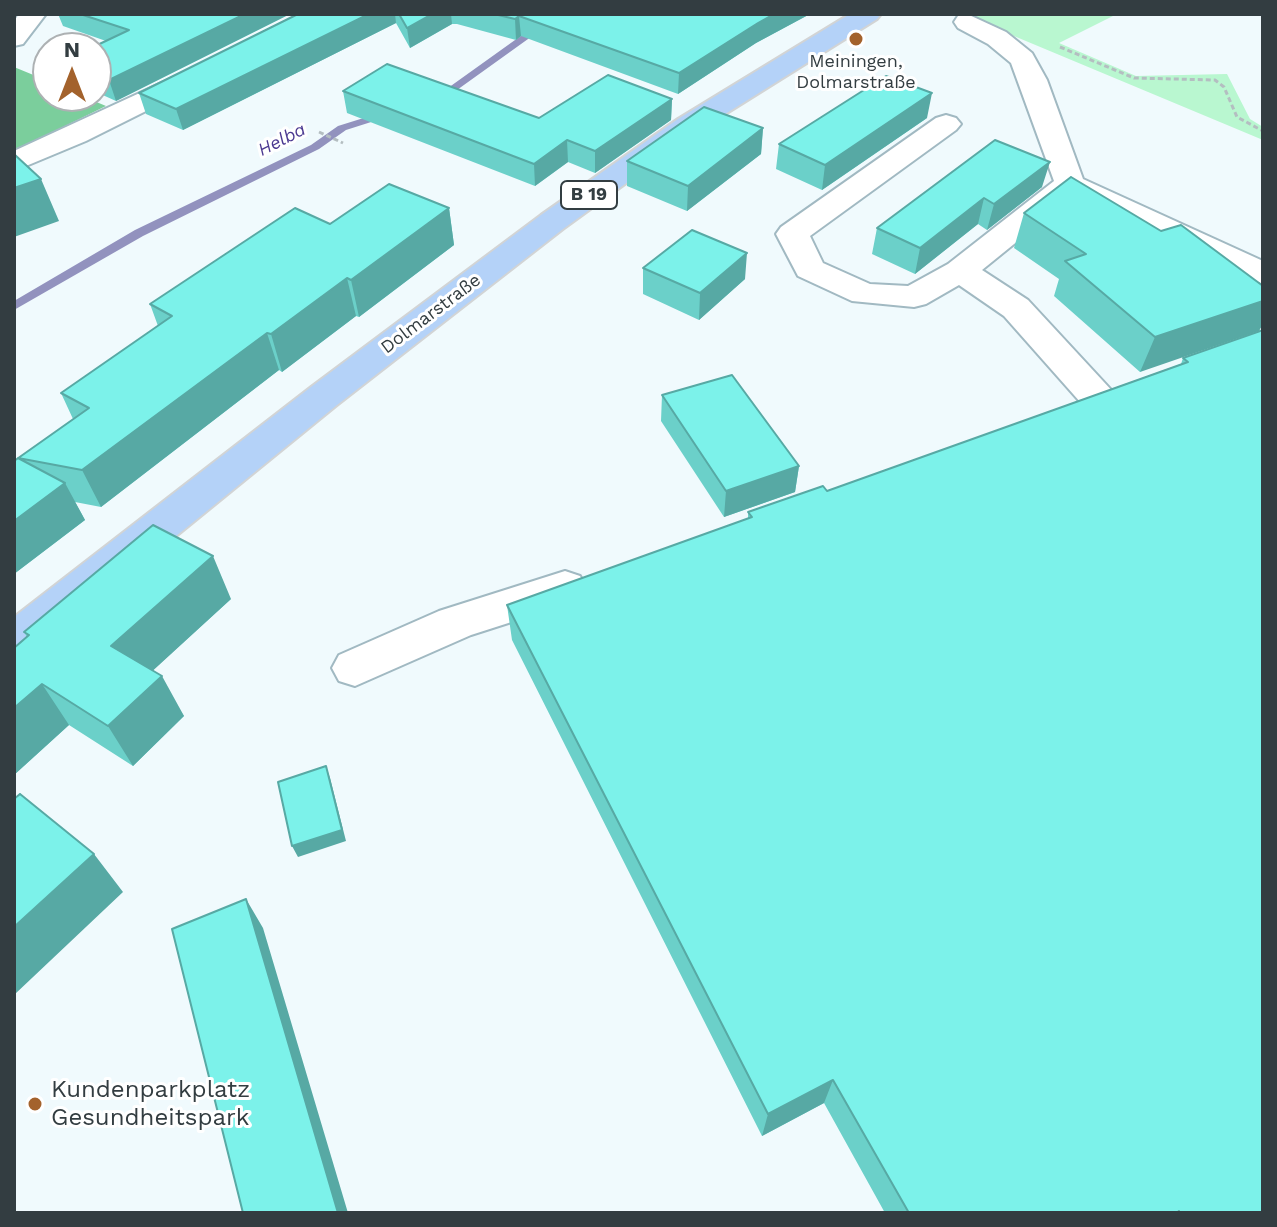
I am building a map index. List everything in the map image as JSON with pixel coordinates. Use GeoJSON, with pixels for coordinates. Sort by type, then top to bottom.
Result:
{"type":"FeatureCollection","features":[{"type":"Feature","properties":{"kind":"main road","name":"Dolmarstraße"},"geometry":{"type":"LineString","coordinates":[[14,642],[324,396],[552,222],[688,125],[868,14]]}},
{"type":"Feature","properties":{"kind":"street"},"geometry":{"type":"LineString","coordinates":[[14,38],[27,26],[33,14]]}},
{"type":"Feature","properties":{"kind":"street"},"geometry":{"type":"LineString","coordinates":[[967,22],[997,38],[1022,59],[1033,80],[1070,184],[1263,274]]}},
{"type":"Feature","properties":{"kind":"street"},"geometry":{"type":"LineString","coordinates":[[14,162],[76,135],[217,64]]}},
{"type":"Feature","properties":{"kind":"street"},"geometry":{"type":"LineString","coordinates":[[946,124],[792,234],[810,269],[864,294],[914,297],[960,271],[1070,184]]}},
{"type":"Feature","properties":{"kind":"street"},"geometry":{"type":"LineString","coordinates":[[960,271],[1016,308],[1117,398],[1057,419]]}},
{"type":"Feature","properties":{"kind":"street"},"geometry":{"type":"LineString","coordinates":[[355,668],[455,623],[606,575]]}},
{"type":"Feature","properties":{"kind":"path"},"geometry":{"type":"LineString","coordinates":[[1048,42],[1134,78],[1215,80],[1224,87],[1237,117],[1263,131]]}},
{"type":"Feature","properties":{"kind":"path"},"geometry":{"type":"LineString","coordinates":[[319,132],[343,143]]}},
{"type":"Feature","properties":{"kind":"green space"},"geometry":{"type":"Polygon","coordinates":[[[1117,14],[1059,43],[1136,76],[1227,74],[1250,119],[1263,127],[1263,140],[966,16],[1117,14]]]}},
{"type":"Feature","properties":{"kind":"green space"},"geometry":{"type":"Polygon","coordinates":[[[14,67],[32,74],[32,112],[94,112],[16,150],[14,67]]]}},
{"type":"Feature","properties":{"kind":"building"},"geometry":{"type":"Polygon","coordinates":[[[80,14],[245,14],[112,79],[112,38],[129,30],[80,14]]]}},
{"type":"Feature","properties":{"kind":"building"},"geometry":{"type":"Polygon","coordinates":[[[298,14],[369,14],[176,109],[139,93],[298,14]]]}},
{"type":"Feature","properties":{"kind":"building"},"geometry":{"type":"Polygon","coordinates":[[[399,14],[432,14],[407,28],[399,14]]]}},
{"type":"Feature","properties":{"kind":"building"},"geometry":{"type":"Polygon","coordinates":[[[494,14],[774,14],[679,73],[519,16],[515,19],[494,14]]]}},
{"type":"Feature","properties":{"kind":"building"},"geometry":{"type":"Polygon","coordinates":[[[387,64],[539,118],[608,75],[672,99],[595,151],[567,140],[534,164],[343,91],[387,64]]]}},
{"type":"Feature","properties":{"kind":"building"},"geometry":{"type":"Polygon","coordinates":[[[886,76],[932,93],[825,165],[779,144],[886,76]]]}},
{"type":"Feature","properties":{"kind":"building"},"geometry":{"type":"Polygon","coordinates":[[[704,107],[763,128],[688,186],[627,161],[704,107]]]}},
{"type":"Feature","properties":{"kind":"building"},"geometry":{"type":"Polygon","coordinates":[[[995,140],[1050,162],[994,204],[984,198],[920,248],[877,228],[995,140]]]}},
{"type":"Feature","properties":{"kind":"building"},"geometry":{"type":"Polygon","coordinates":[[[14,154],[41,179],[14,188],[14,154]]]}},
{"type":"Feature","properties":{"kind":"building"},"geometry":{"type":"Polygon","coordinates":[[[1071,177],[1161,231],[1181,225],[1263,286],[1263,301],[1155,337],[1065,261],[1086,254],[1024,213],[1071,177]]]}},
{"type":"Feature","properties":{"kind":"building"},"geometry":{"type":"Polygon","coordinates":[[[389,184],[449,208],[351,280],[347,278],[271,334],[267,333],[82,470],[18,458],[89,408],[61,393],[172,316],[150,304],[295,208],[330,224],[389,184]]]}},
{"type":"Feature","properties":{"kind":"building"},"geometry":{"type":"Polygon","coordinates":[[[692,230],[747,253],[700,293],[643,268],[692,230]]]}},
{"type":"Feature","properties":{"kind":"building"},"geometry":{"type":"Polygon","coordinates":[[[1263,330],[1263,1213],[909,1213],[833,1080],[768,1114],[507,605],[752,517],[748,512],[823,486],[827,491],[1188,362],[1183,358],[1263,330]]]}},
{"type":"Feature","properties":{"kind":"building"},"geometry":{"type":"Polygon","coordinates":[[[732,375],[799,466],[726,491],[662,395],[732,375]]]}},
{"type":"Feature","properties":{"kind":"building"},"geometry":{"type":"Polygon","coordinates":[[[18,458],[65,483],[14,521],[14,461],[18,458]]]}},
{"type":"Feature","properties":{"kind":"building"},"geometry":{"type":"Polygon","coordinates":[[[153,525],[213,556],[111,646],[162,676],[108,726],[42,684],[14,708],[14,648],[29,635],[24,632],[153,525]]]}},
{"type":"Feature","properties":{"kind":"building"},"geometry":{"type":"Polygon","coordinates":[[[326,766],[342,830],[292,846],[278,782],[326,766]]]}},
{"type":"Feature","properties":{"kind":"building"},"geometry":{"type":"Polygon","coordinates":[[[20,794],[94,854],[14,927],[14,799],[20,794]]]}},
{"type":"Feature","properties":{"kind":"building"},"geometry":{"type":"Polygon","coordinates":[[[246,899],[338,1213],[243,1213],[172,929],[246,899]]]}},
{"type":"Feature","properties":{"kind":"waterway","name":"Helba"},"geometry":{"type":"LineString","coordinates":[[439,98],[532,32],[568,14]]}},
{"type":"Feature","properties":{"kind":"waterway","name":"Helba"},"geometry":{"type":"LineString","coordinates":[[14,306],[139,233],[315,147],[342,128],[386,114]]}},
{"type":"Feature","properties":{"kind":"place","name":"Meiningen, Dolmarstraße"},"geometry":{"type":"Point","coordinates":[856,39]}},
{"type":"Feature","properties":{"kind":"place","name":"Kundenparkplatz Gesundheitspark"},"geometry":{"type":"Point","coordinates":[35,1104]}}]}
